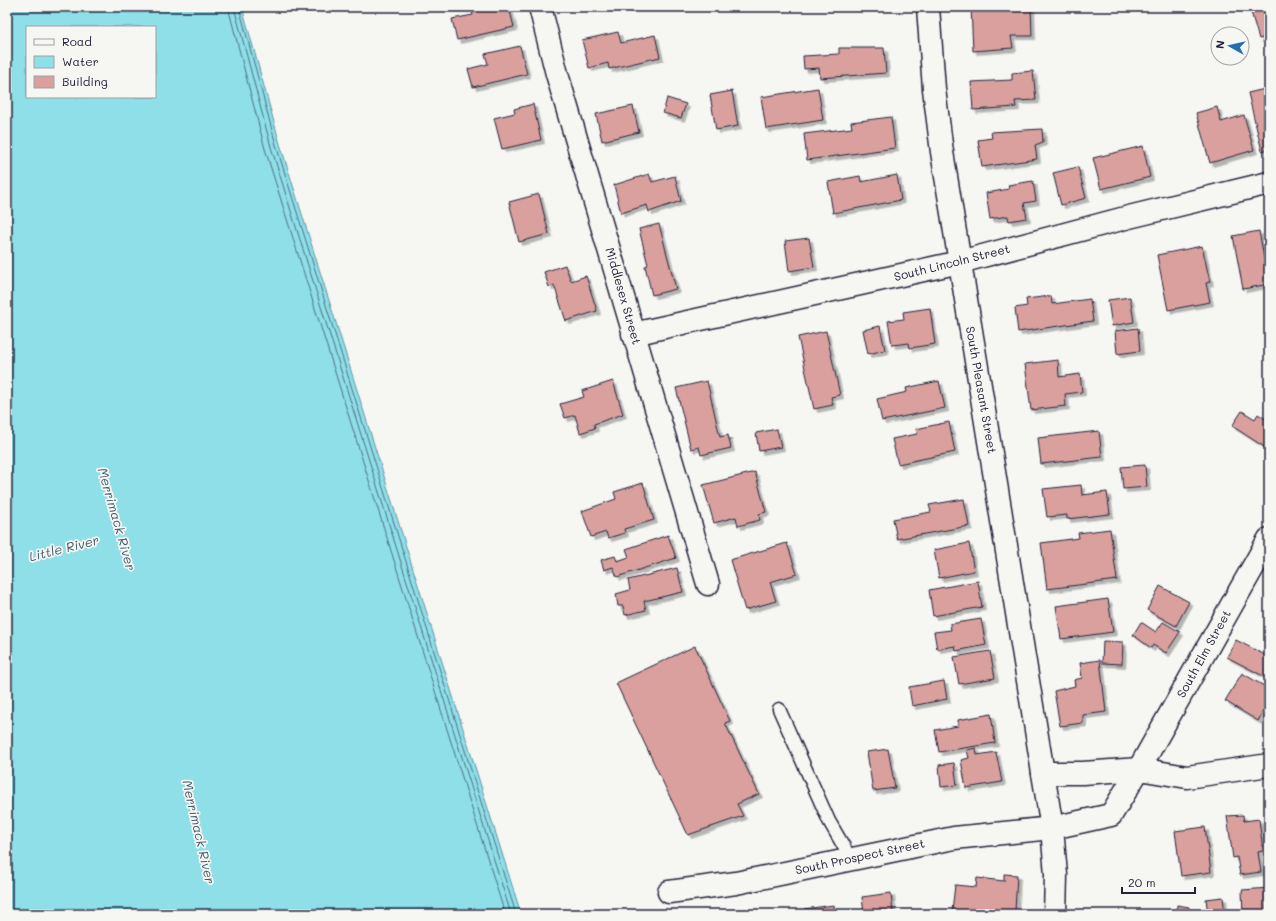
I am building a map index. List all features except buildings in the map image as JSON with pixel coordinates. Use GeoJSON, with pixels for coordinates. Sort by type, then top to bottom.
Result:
{"type":"FeatureCollection","features":[{"type":"Feature","properties":{"kind":"street","name":"Middlesex Street"},"geometry":{"type":"LineString","coordinates":[[540,7],[557,74],[594,194],[633,334],[708,584]]}},
{"type":"Feature","properties":{"kind":"street","name":"South Pleasant Street"},"geometry":{"type":"LineString","coordinates":[[928,7],[934,89],[942,152],[1043,773]]}},
{"type":"Feature","properties":{"kind":"street","name":"South Lincoln Street"},"geometry":{"type":"LineString","coordinates":[[633,334],[960,262],[1269,183]]}},
{"type":"Feature","properties":{"kind":"street","name":"South Elm Street"},"geometry":{"type":"LineString","coordinates":[[1052,828],[1111,815],[1139,769],[1269,538]]}},
{"type":"Feature","properties":{"kind":"street"},"geometry":{"type":"LineString","coordinates":[[1055,914],[1056,875],[1052,828],[1043,773],[1084,773],[1139,769],[1187,777],[1269,765]]}},
{"type":"Feature","properties":{"kind":"street","name":"South Prospect Street"},"geometry":{"type":"LineString","coordinates":[[669,892],[736,883],[954,838],[1052,828]]}},
{"type":"Feature","properties":{"kind":"lane"},"geometry":{"type":"LineString","coordinates":[[779,709],[829,821],[851,859]]}},
{"type":"Feature","properties":{"kind":"water"},"geometry":{"type":"Polygon","coordinates":[[[7,7],[242,7],[280,144],[521,914],[7,914],[7,7]]]}},
{"type":"Feature","properties":{"kind":"water label","name":"Merrimack River"},"geometry":{"type":"Point","coordinates":[117,519]}},
{"type":"Feature","properties":{"kind":"water label","name":"Little River"},"geometry":{"type":"Point","coordinates":[64,548]}},
{"type":"Feature","properties":{"kind":"water label","name":"Merrimack River"},"geometry":{"type":"Point","coordinates":[199,832]}}]}
